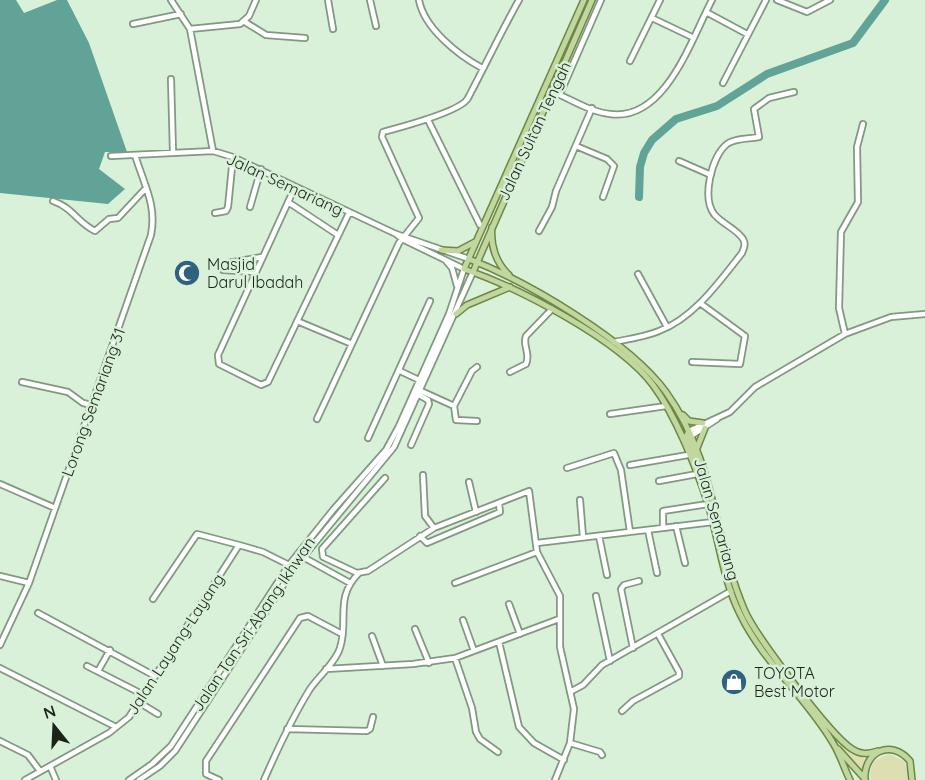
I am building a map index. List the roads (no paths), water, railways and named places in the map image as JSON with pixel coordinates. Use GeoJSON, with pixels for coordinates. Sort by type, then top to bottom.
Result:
{"type":"FeatureCollection","features":[{"type":"Feature","properties":{"kind":"main road","name":"Jalan Sultan Tengah"},"geometry":{"type":"LineString","coordinates":[[464,269],[584,0]]}},
{"type":"Feature","properties":{"kind":"main road","name":"Jalan Sultan Tengah"},"geometry":{"type":"LineString","coordinates":[[472,272],[592,0]]}},
{"type":"Feature","properties":{"kind":"main road"},"geometry":{"type":"LineString","coordinates":[[494,219],[492,245],[501,266],[512,278]]}},
{"type":"Feature","properties":{"kind":"main road"},"geometry":{"type":"LineString","coordinates":[[441,250],[465,249],[478,239]]}},
{"type":"Feature","properties":{"kind":"main road","name":"Jalan Semariang"},"geometry":{"type":"LineString","coordinates":[[469,259],[512,278],[625,349],[649,370],[679,412],[690,433],[710,483],[739,597],[750,622],[803,692],[848,746],[863,754],[892,749],[905,755],[912,769],[912,780]]}},
{"type":"Feature","properties":{"kind":"main road","name":"Jalan Semariang"},"geometry":{"type":"LineString","coordinates":[[464,269],[510,287],[552,309],[629,360],[652,384],[666,406],[708,504],[731,591],[758,644],[833,743],[850,780]]}},
{"type":"Feature","properties":{"kind":"main road"},"geometry":{"type":"LineString","coordinates":[[456,314],[475,301],[510,287]]}},
{"type":"Feature","properties":{"kind":"main road"},"geometry":{"type":"LineString","coordinates":[[679,412],[689,421],[704,425],[696,449]]}},
{"type":"Feature","properties":{"kind":"main road"},"geometry":{"type":"LineString","coordinates":[[690,433],[686,437],[697,463],[696,474]]}},
{"type":"Feature","properties":{"kind":"main road"},"geometry":{"type":"LineString","coordinates":[[833,743],[865,779]]}},
{"type":"Feature","properties":{"kind":"main road"},"geometry":{"type":"LineString","coordinates":[[865,779],[866,764],[878,751]]}},
{"type":"Feature","properties":{"kind":"street"},"geometry":{"type":"LineString","coordinates":[[171,0],[190,30],[213,152]]}},
{"type":"Feature","properties":{"kind":"street"},"geometry":{"type":"LineString","coordinates":[[244,22],[256,0]]}},
{"type":"Feature","properties":{"kind":"street"},"geometry":{"type":"LineString","coordinates":[[328,0],[333,29]]}},
{"type":"Feature","properties":{"kind":"street"},"geometry":{"type":"LineString","coordinates":[[370,0],[376,26]]}},
{"type":"Feature","properties":{"kind":"street"},"geometry":{"type":"LineString","coordinates":[[419,0],[424,13],[435,29],[457,51],[482,68]]}},
{"type":"Feature","properties":{"kind":"street"},"geometry":{"type":"LineString","coordinates":[[317,419],[403,238],[419,216],[382,135],[386,131],[428,120],[468,98],[519,0]]}},
{"type":"Feature","properties":{"kind":"street"},"geometry":{"type":"LineString","coordinates":[[560,94],[601,0]]}},
{"type":"Feature","properties":{"kind":"street"},"geometry":{"type":"LineString","coordinates":[[630,61],[660,0]]}},
{"type":"Feature","properties":{"kind":"street"},"geometry":{"type":"LineString","coordinates":[[553,92],[615,115],[644,105],[673,79],[712,0]]}},
{"type":"Feature","properties":{"kind":"street"},"geometry":{"type":"LineString","coordinates":[[723,83],[766,0]]}},
{"type":"Feature","properties":{"kind":"street"},"geometry":{"type":"LineString","coordinates":[[777,0],[807,12],[830,0]]}},
{"type":"Feature","properties":{"kind":"street"},"geometry":{"type":"LineString","coordinates":[[815,8],[820,0]]}},
{"type":"Feature","properties":{"kind":"street"},"geometry":{"type":"LineString","coordinates":[[706,12],[747,34]]}},
{"type":"Feature","properties":{"kind":"street"},"geometry":{"type":"LineString","coordinates":[[134,24],[181,14]]}},
{"type":"Feature","properties":{"kind":"street"},"geometry":{"type":"LineString","coordinates":[[652,18],[694,38]]}},
{"type":"Feature","properties":{"kind":"street"},"geometry":{"type":"LineString","coordinates":[[190,30],[244,22],[266,35],[305,38]]}},
{"type":"Feature","properties":{"kind":"street"},"geometry":{"type":"LineString","coordinates":[[171,78],[173,153]]}},
{"type":"Feature","properties":{"kind":"street"},"geometry":{"type":"LineString","coordinates":[[614,342],[667,327],[700,303],[742,253],[745,245],[743,238],[711,210],[707,193],[711,175],[725,146],[734,141],[759,137],[754,109],[769,98],[794,92]]}},
{"type":"Feature","properties":{"kind":"street"},"geometry":{"type":"LineString","coordinates":[[539,231],[552,207],[556,191],[592,108]]}},
{"type":"Feature","properties":{"kind":"street"},"geometry":{"type":"LineString","coordinates":[[428,120],[480,225]]}},
{"type":"Feature","properties":{"kind":"street"},"geometry":{"type":"LineString","coordinates":[[845,334],[839,308],[841,232],[858,202],[857,147],[863,124]]}},
{"type":"Feature","properties":{"kind":"street"},"geometry":{"type":"LineString","coordinates":[[576,146],[607,159],[614,166],[603,197]]}},
{"type":"Feature","properties":{"kind":"street","name":"Jalan Semariang"},"geometry":{"type":"LineString","coordinates":[[111,156],[213,152],[233,157],[403,238]]}},
{"type":"Feature","properties":{"kind":"street","name":"Lorong Semariang 31"},"geometry":{"type":"LineString","coordinates":[[0,645],[29,583],[151,236],[155,217],[135,155]]}},
{"type":"Feature","properties":{"kind":"street"},"geometry":{"type":"LineString","coordinates":[[215,213],[226,211],[228,207],[233,157]]}},
{"type":"Feature","properties":{"kind":"street"},"geometry":{"type":"LineString","coordinates":[[679,161],[711,175]]}},
{"type":"Feature","properties":{"kind":"street"},"geometry":{"type":"LineString","coordinates":[[250,207],[261,169]]}},
{"type":"Feature","properties":{"kind":"street"},"geometry":{"type":"LineString","coordinates":[[295,187],[262,256],[217,361],[236,373],[261,385],[268,382],[349,213]]}},
{"type":"Feature","properties":{"kind":"street"},"geometry":{"type":"LineString","coordinates":[[53,201],[72,210],[88,228],[95,231],[109,219],[118,218],[146,188]]}},
{"type":"Feature","properties":{"kind":"street"},"geometry":{"type":"LineString","coordinates":[[288,202],[338,236]]}},
{"type":"Feature","properties":{"kind":"street"},"geometry":{"type":"LineString","coordinates":[[403,238],[469,259]]}},
{"type":"Feature","properties":{"kind":"street"},"geometry":{"type":"LineString","coordinates":[[403,238],[464,269],[442,337]]}},
{"type":"Feature","properties":{"kind":"street"},"geometry":{"type":"LineString","coordinates":[[255,272],[223,270],[222,264],[262,256]]}},
{"type":"Feature","properties":{"kind":"street"},"geometry":{"type":"LineString","coordinates":[[442,258],[454,273],[457,291]]}},
{"type":"Feature","properties":{"kind":"street"},"geometry":{"type":"LineString","coordinates":[[442,337],[456,314],[472,272]]}},
{"type":"Feature","properties":{"kind":"street"},"geometry":{"type":"LineString","coordinates":[[638,274],[667,327]]}},
{"type":"Feature","properties":{"kind":"street"},"geometry":{"type":"LineString","coordinates":[[368,438],[430,301]]}},
{"type":"Feature","properties":{"kind":"street"},"geometry":{"type":"LineString","coordinates":[[692,362],[740,364],[745,347],[745,336],[700,303]]}},
{"type":"Feature","properties":{"kind":"street"},"geometry":{"type":"LineString","coordinates":[[510,372],[526,364],[529,353],[524,341],[526,336],[552,309]]}},
{"type":"Feature","properties":{"kind":"street"},"geometry":{"type":"LineString","coordinates":[[690,433],[740,404],[747,392],[845,334],[891,317],[925,314]]}},
{"type":"Feature","properties":{"kind":"street"},"geometry":{"type":"LineString","coordinates":[[297,321],[351,344]]}},
{"type":"Feature","properties":{"kind":"street","name":"Jalan Tan Sri Abang Ikhwan"},"geometry":{"type":"LineString","coordinates":[[129,780],[152,764],[171,746],[289,566],[333,510],[386,450],[442,337]]}},
{"type":"Feature","properties":{"kind":"street","name":"Jalan Tan Sri Abang Ikhwan"},"geometry":{"type":"LineString","coordinates":[[139,780],[160,766],[175,751],[303,557],[394,447],[420,393],[442,337]]}},
{"type":"Feature","properties":{"kind":"street"},"geometry":{"type":"LineString","coordinates":[[625,349],[632,338]]}},
{"type":"Feature","properties":{"kind":"street"},"geometry":{"type":"LineString","coordinates":[[477,368],[472,371],[454,406],[456,420],[477,421]]}},
{"type":"Feature","properties":{"kind":"street"},"geometry":{"type":"LineString","coordinates":[[400,371],[419,381]]}},
{"type":"Feature","properties":{"kind":"street"},"geometry":{"type":"LineString","coordinates":[[22,382],[68,392],[83,404],[92,405]]}},
{"type":"Feature","properties":{"kind":"street"},"geometry":{"type":"LineString","coordinates":[[420,393],[454,406]]}},
{"type":"Feature","properties":{"kind":"street"},"geometry":{"type":"LineString","coordinates":[[411,445],[429,404],[420,393]]}},
{"type":"Feature","properties":{"kind":"street"},"geometry":{"type":"LineString","coordinates":[[610,414],[666,406]]}},
{"type":"Feature","properties":{"kind":"street"},"geometry":{"type":"LineString","coordinates":[[567,468],[614,453],[621,470],[630,532]]}},
{"type":"Feature","properties":{"kind":"street"},"geometry":{"type":"LineString","coordinates":[[630,465],[688,455]]}},
{"type":"Feature","properties":{"kind":"street"},"geometry":{"type":"LineString","coordinates":[[659,481],[696,474]]}},
{"type":"Feature","properties":{"kind":"street"},"geometry":{"type":"LineString","coordinates":[[423,475],[425,516],[434,528]]}},
{"type":"Feature","properties":{"kind":"street"},"geometry":{"type":"LineString","coordinates":[[359,573],[323,557],[320,551],[384,478]]}},
{"type":"Feature","properties":{"kind":"street"},"geometry":{"type":"LineString","coordinates":[[469,482],[476,512]]}},
{"type":"Feature","properties":{"kind":"street"},"geometry":{"type":"LineString","coordinates":[[0,484],[55,508]]}},
{"type":"Feature","properties":{"kind":"street"},"geometry":{"type":"LineString","coordinates":[[264,780],[286,729],[340,648],[342,606],[350,583],[359,573],[376,566],[434,528],[529,491],[537,552],[558,590],[560,647],[574,709],[570,743],[555,780]]}},
{"type":"Feature","properties":{"kind":"street"},"geometry":{"type":"LineString","coordinates":[[580,500],[583,537]]}},
{"type":"Feature","properties":{"kind":"street"},"geometry":{"type":"LineString","coordinates":[[420,536],[427,543],[491,517],[500,512],[499,504]]}},
{"type":"Feature","properties":{"kind":"street"},"geometry":{"type":"LineString","coordinates":[[663,528],[663,511],[708,504]]}},
{"type":"Feature","properties":{"kind":"street"},"geometry":{"type":"LineString","coordinates":[[537,543],[713,522]]}},
{"type":"Feature","properties":{"kind":"street"},"geometry":{"type":"LineString","coordinates":[[676,526],[685,563]]}},
{"type":"Feature","properties":{"kind":"street"},"geometry":{"type":"LineString","coordinates":[[648,530],[657,573]]}},
{"type":"Feature","properties":{"kind":"street"},"geometry":{"type":"LineString","coordinates":[[153,599],[197,534],[263,552],[289,566]]}},
{"type":"Feature","properties":{"kind":"street"},"geometry":{"type":"LineString","coordinates":[[599,536],[607,575]]}},
{"type":"Feature","properties":{"kind":"street","name":"Jalan Layang-Layang"},"geometry":{"type":"LineString","coordinates":[[25,780],[116,727],[129,717],[239,545]]}},
{"type":"Feature","properties":{"kind":"street"},"geometry":{"type":"LineString","coordinates":[[455,583],[537,552]]}},
{"type":"Feature","properties":{"kind":"street"},"geometry":{"type":"LineString","coordinates":[[303,557],[350,583]]}},
{"type":"Feature","properties":{"kind":"street"},"geometry":{"type":"LineString","coordinates":[[0,576],[29,583]]}},
{"type":"Feature","properties":{"kind":"street"},"geometry":{"type":"LineString","coordinates":[[633,648],[621,589],[624,585],[639,581]]}},
{"type":"Feature","properties":{"kind":"street"},"geometry":{"type":"LineString","coordinates":[[570,692],[583,685],[602,665],[731,591]]}},
{"type":"Feature","properties":{"kind":"street"},"geometry":{"type":"LineString","coordinates":[[596,596],[610,661]]}},
{"type":"Feature","properties":{"kind":"street"},"geometry":{"type":"LineString","coordinates":[[509,604],[520,634]]}},
{"type":"Feature","properties":{"kind":"street"},"geometry":{"type":"LineString","coordinates":[[38,613],[155,676]]}},
{"type":"Feature","properties":{"kind":"street"},"geometry":{"type":"LineString","coordinates":[[219,780],[206,774],[206,761],[300,618],[308,616],[342,634]]}},
{"type":"Feature","properties":{"kind":"street"},"geometry":{"type":"LineString","coordinates":[[326,669],[429,663],[455,658],[559,619]]}},
{"type":"Feature","properties":{"kind":"street"},"geometry":{"type":"LineString","coordinates":[[463,620],[474,651]]}},
{"type":"Feature","properties":{"kind":"street"},"geometry":{"type":"LineString","coordinates":[[415,629],[429,663]]}},
{"type":"Feature","properties":{"kind":"street"},"geometry":{"type":"LineString","coordinates":[[622,711],[633,701],[680,675],[658,634]]}},
{"type":"Feature","properties":{"kind":"street"},"geometry":{"type":"LineString","coordinates":[[372,636],[383,666]]}},
{"type":"Feature","properties":{"kind":"street"},"geometry":{"type":"LineString","coordinates":[[499,642],[519,727],[534,743],[564,760]]}},
{"type":"Feature","properties":{"kind":"street"},"geometry":{"type":"LineString","coordinates":[[98,671],[110,650]]}},
{"type":"Feature","properties":{"kind":"street"},"geometry":{"type":"LineString","coordinates":[[455,658],[472,708],[476,732],[480,739],[498,752]]}},
{"type":"Feature","properties":{"kind":"street"},"geometry":{"type":"LineString","coordinates":[[87,666],[144,694]]}},
{"type":"Feature","properties":{"kind":"street"},"geometry":{"type":"LineString","coordinates":[[0,668],[116,727]]}},
{"type":"Feature","properties":{"kind":"street"},"geometry":{"type":"LineString","coordinates":[[140,703],[158,714]]}},
{"type":"Feature","properties":{"kind":"street"},"geometry":{"type":"LineString","coordinates":[[286,729],[367,731],[370,729],[373,717]]}},
{"type":"Feature","properties":{"kind":"street"},"geometry":{"type":"LineString","coordinates":[[0,741],[28,755],[40,771]]}},
{"type":"Feature","properties":{"kind":"street"},"geometry":{"type":"LineString","coordinates":[[570,743],[600,752],[602,755]]}},
{"type":"Feature","properties":{"kind":"street"},"geometry":{"type":"LineString","coordinates":[[50,766],[57,780]]}},
{"type":"Feature","properties":{"kind":"water"},"geometry":{"type":"Polygon","coordinates":[[[0,0],[16,0],[24,13],[57,0],[67,0],[89,43],[127,152],[105,152],[99,169],[125,189],[108,204],[0,193],[0,0]]]}},
{"type":"Feature","properties":{"kind":"waterway"},"geometry":{"type":"LineString","coordinates":[[639,197],[640,167],[644,153],[652,140],[676,119],[717,106],[767,74],[853,43],[885,0]]}},
{"type":"Feature","properties":{"kind":"place","name":"Masjid Darul Ibadah"},"geometry":{"type":"Point","coordinates":[187,273]}},
{"type":"Feature","properties":{"kind":"place","name":"TOYOTA Best Motor"},"geometry":{"type":"Point","coordinates":[734,682]}}]}
